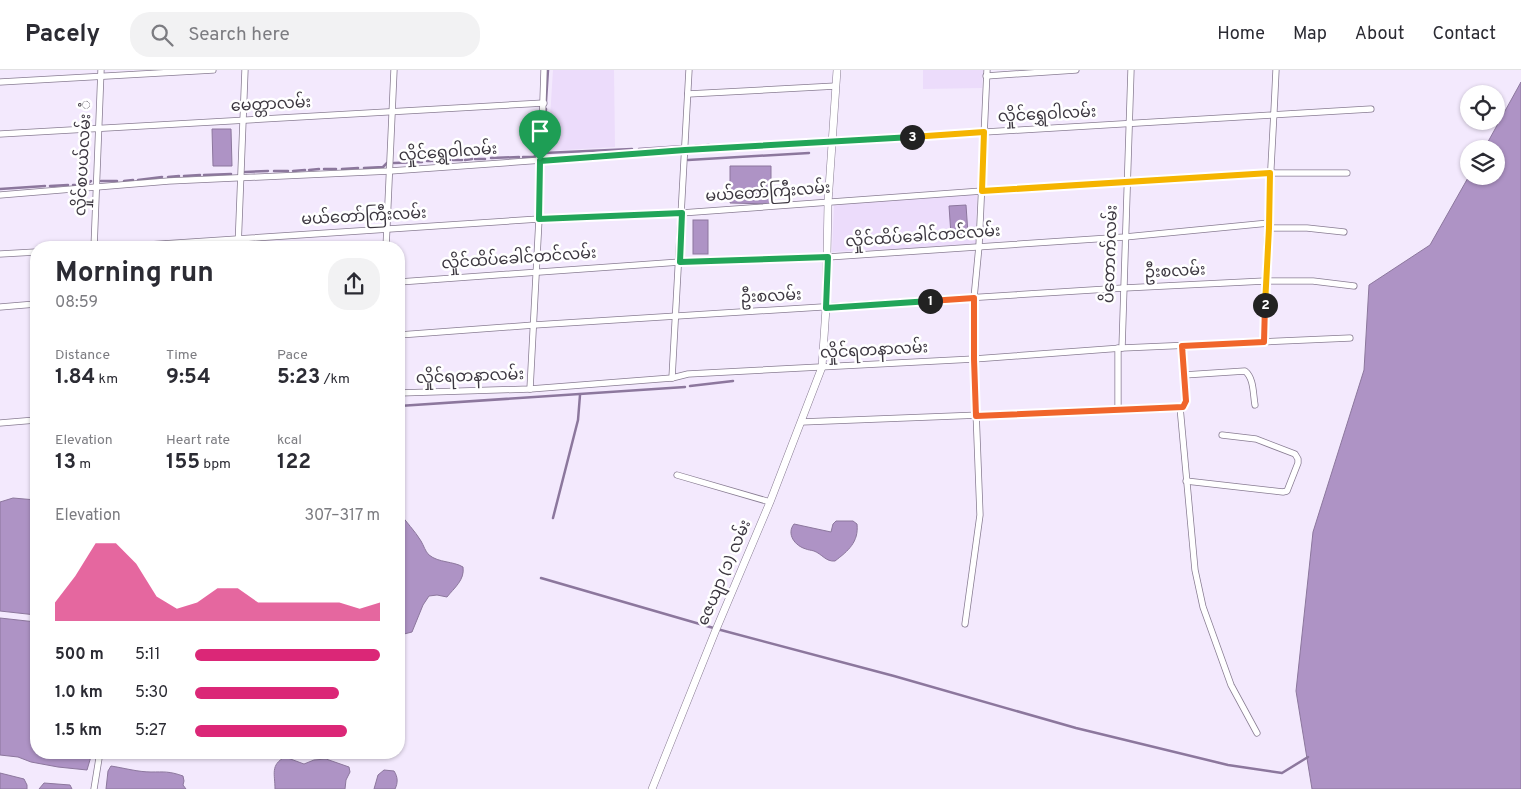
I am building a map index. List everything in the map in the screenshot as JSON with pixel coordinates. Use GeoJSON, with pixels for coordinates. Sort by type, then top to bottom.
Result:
{"type":"FeatureCollection","features":[{"type":"Feature","properties":{"kind":"street"},"geometry":{"type":"LineString","coordinates":[[0,82],[102,73],[213,70]]}},
{"type":"Feature","properties":{"kind":"street"},"geometry":{"type":"LineString","coordinates":[[238,238],[246,70]]}},
{"type":"Feature","properties":{"kind":"street"},"geometry":{"type":"LineString","coordinates":[[386,241],[394,70]]}},
{"type":"Feature","properties":{"kind":"street"},"geometry":{"type":"LineString","coordinates":[[530,389],[537,271],[544,70]]}},
{"type":"Feature","properties":{"kind":"street"},"geometry":{"type":"LineString","coordinates":[[672,378],[677,317],[689,70]]}},
{"type":"Feature","properties":{"kind":"street","name":"ဇေယျာ (၁) လမ်း"},"geometry":{"type":"LineString","coordinates":[[652,789],[770,502],[822,367],[828,257],[828,203],[837,70]]}},
{"type":"Feature","properties":{"kind":"street"},"geometry":{"type":"LineString","coordinates":[[965,624],[980,514],[974,359],[974,298],[979,246],[987,73],[1076,70]]}},
{"type":"Feature","properties":{"kind":"street","name":"ပိတောက်လမ်း"},"geometry":{"type":"LineString","coordinates":[[1118,410],[1131,70]]}},
{"type":"Feature","properties":{"kind":"street"},"geometry":{"type":"LineString","coordinates":[[1264,342],[1265,281],[1276,70]]}},
{"type":"Feature","properties":{"kind":"street","name":"လှိုင်စပယ်လမ်း ံ"},"geometry":{"type":"LineString","coordinates":[[94,241],[102,73]]}},
{"type":"Feature","properties":{"kind":"street"},"geometry":{"type":"LineString","coordinates":[[688,94],[836,86]]}},
{"type":"Feature","properties":{"kind":"street","name":"မေတ္တာလမ်း"},"geometry":{"type":"LineString","coordinates":[[0,134],[544,103]]}},
{"type":"Feature","properties":{"kind":"street","name":"လှိုင်ရွှေဝါလမ်း"},"geometry":{"type":"LineString","coordinates":[[0,195],[541,156],[832,142],[1371,110]]}},
{"type":"Feature","properties":{"kind":"street","name":"မယ်တော်ကြီးလမ်း"},"geometry":{"type":"LineString","coordinates":[[197,241],[539,219],[682,213],[982,191],[1270,173],[1347,173]]}},
{"type":"Feature","properties":{"kind":"street","name":"လှိုင်ထိပ်ခေါင်တင်လမ်း"},"geometry":{"type":"LineString","coordinates":[[405,282],[680,262],[828,257],[1125,237],[1269,225],[1344,232]]}},
{"type":"Feature","properties":{"kind":"street"},"geometry":{"type":"LineString","coordinates":[[0,254],[30,252]]}},
{"type":"Feature","properties":{"kind":"street","name":"ဦးစလမ်း"},"geometry":{"type":"LineString","coordinates":[[405,335],[1124,288],[1265,281],[1314,281],[1354,286]]}},
{"type":"Feature","properties":{"kind":"street"},"geometry":{"type":"LineString","coordinates":[[0,307],[30,304]]}},
{"type":"Feature","properties":{"kind":"street","name":"လှိုင်ရတနာလမ်း"},"geometry":{"type":"LineString","coordinates":[[405,393],[530,389],[672,378],[688,374],[974,359],[1120,348],[1350,338]]}},
{"type":"Feature","properties":{"kind":"street"},"geometry":{"type":"LineString","coordinates":[[801,422],[1180,407],[1186,405],[1182,346]]}},
{"type":"Feature","properties":{"kind":"street"},"geometry":{"type":"LineString","coordinates":[[1184,375],[1245,371],[1251,379],[1255,405]]}},
{"type":"Feature","properties":{"kind":"street"},"geometry":{"type":"LineString","coordinates":[[1180,407],[1195,570],[1203,606],[1231,685],[1257,733]]}},
{"type":"Feature","properties":{"kind":"street"},"geometry":{"type":"LineString","coordinates":[[0,423],[30,420]]}},
{"type":"Feature","properties":{"kind":"street"},"geometry":{"type":"LineString","coordinates":[[1186,481],[1287,491],[1298,463],[1295,454],[1256,439],[1222,435]]}},
{"type":"Feature","properties":{"kind":"street"},"geometry":{"type":"LineString","coordinates":[[677,475],[770,502]]}},
{"type":"Feature","properties":{"kind":"street"},"geometry":{"type":"LineString","coordinates":[[94,789],[99,759]]}},
{"type":"Feature","properties":{"kind":"shaded area"},"geometry":{"type":"Polygon","coordinates":[[[553,70],[614,70],[615,147],[548,151],[553,70]]]}},
{"type":"Feature","properties":{"kind":"shaded area"},"geometry":{"type":"Polygon","coordinates":[[[923,70],[983,70],[982,88],[923,89],[923,70]]]}},
{"type":"Feature","properties":{"kind":"shaded area"},"geometry":{"type":"Polygon","coordinates":[[[1521,82],[1521,789],[1312,789],[1296,691],[1313,532],[1364,370],[1369,285],[1430,245],[1464,185],[1505,185],[1505,140],[1489,140],[1494,130],[1505,130],[1505,111],[1521,82]]]}},
{"type":"Feature","properties":{"kind":"shaded area"},"geometry":{"type":"Polygon","coordinates":[[[212,129],[231,129],[232,166],[213,166],[212,129]]]}},
{"type":"Feature","properties":{"kind":"shaded area"},"geometry":{"type":"Polygon","coordinates":[[[730,166],[771,166],[771,204],[730,203],[730,166]]]}},
{"type":"Feature","properties":{"kind":"shaded area"},"geometry":{"type":"Polygon","coordinates":[[[977,193],[976,245],[832,252],[834,205],[977,193]]]}},
{"type":"Feature","properties":{"kind":"shaded area"},"geometry":{"type":"Polygon","coordinates":[[[966,205],[968,234],[951,235],[949,206],[966,205]]]}},
{"type":"Feature","properties":{"kind":"shaded area"},"geometry":{"type":"Polygon","coordinates":[[[693,220],[708,220],[708,254],[693,254],[693,220]]]}},
{"type":"Feature","properties":{"kind":"shaded area"},"geometry":{"type":"Polygon","coordinates":[[[13,498],[30,499],[30,614],[0,611],[0,502],[13,498]]]}},
{"type":"Feature","properties":{"kind":"shaded area"},"geometry":{"type":"Polygon","coordinates":[[[405,520],[419,537],[429,555],[463,567],[462,576],[458,584],[447,597],[429,596],[423,605],[412,632],[405,634],[405,520]]]}},
{"type":"Feature","properties":{"kind":"shaded area"},"geometry":{"type":"Polygon","coordinates":[[[836,521],[853,521],[857,524],[857,530],[852,546],[835,561],[798,545],[791,536],[794,524],[831,532],[836,521]]]}},
{"type":"Feature","properties":{"kind":"shaded area"},"geometry":{"type":"Polygon","coordinates":[[[0,618],[30,621],[30,759],[90,759],[87,770],[58,767],[31,762],[18,757],[0,755],[0,618]]]}},
{"type":"Feature","properties":{"kind":"shaded area"},"geometry":{"type":"Polygon","coordinates":[[[290,759],[304,764],[314,760],[326,759],[349,767],[350,772],[346,780],[345,789],[275,789],[275,767],[280,760],[290,759]]]}},
{"type":"Feature","properties":{"kind":"shaded area"},"geometry":{"type":"Polygon","coordinates":[[[111,766],[178,774],[183,776],[183,785],[186,789],[106,789],[108,771],[111,766]]]}},
{"type":"Feature","properties":{"kind":"shaded area"},"geometry":{"type":"Polygon","coordinates":[[[384,770],[394,771],[397,780],[395,789],[374,789],[378,775],[384,770]]]}},
{"type":"Feature","properties":{"kind":"shaded area"},"geometry":{"type":"Polygon","coordinates":[[[0,773],[24,779],[27,789],[0,789],[0,773]]]}},
{"type":"Feature","properties":{"kind":"shaded area"},"geometry":{"type":"Polygon","coordinates":[[[44,783],[70,785],[72,789],[39,789],[44,783]]]}},
{"type":"Feature","properties":{"kind":"waterway"},"geometry":{"type":"LineString","coordinates":[[546,101],[548,70]]}},
{"type":"Feature","properties":{"kind":"waterway"},"geometry":{"type":"LineString","coordinates":[[545,117],[546,109]]}},
{"type":"Feature","properties":{"kind":"waterway"},"geometry":{"type":"LineString","coordinates":[[695,146],[709,145]]}},
{"type":"Feature","properties":{"kind":"waterway"},"geometry":{"type":"LineString","coordinates":[[639,149],[684,146]]}},
{"type":"Feature","properties":{"kind":"waterway"},"geometry":{"type":"LineString","coordinates":[[544,150],[544,153],[632,149]]}},
{"type":"Feature","properties":{"kind":"waterway"},"geometry":{"type":"LineString","coordinates":[[523,157],[534,157],[538,153]]}},
{"type":"Feature","properties":{"kind":"waterway"},"geometry":{"type":"LineString","coordinates":[[688,160],[809,153]]}},
{"type":"Feature","properties":{"kind":"waterway"},"geometry":{"type":"LineString","coordinates":[[491,158],[519,157]]}},
{"type":"Feature","properties":{"kind":"waterway"},"geometry":{"type":"LineString","coordinates":[[465,160],[472,159]]}},
{"type":"Feature","properties":{"kind":"waterway"},"geometry":{"type":"LineString","coordinates":[[475,159],[485,159]]}},
{"type":"Feature","properties":{"kind":"waterway"},"geometry":{"type":"LineString","coordinates":[[433,161],[450,160]]}},
{"type":"Feature","properties":{"kind":"waterway"},"geometry":{"type":"LineString","coordinates":[[453,160],[462,160]]}},
{"type":"Feature","properties":{"kind":"waterway"},"geometry":{"type":"LineString","coordinates":[[394,163],[422,162]]}},
{"type":"Feature","properties":{"kind":"waterway"},"geometry":{"type":"LineString","coordinates":[[364,168],[383,167],[387,163]]}},
{"type":"Feature","properties":{"kind":"waterway"},"geometry":{"type":"LineString","coordinates":[[342,169],[358,168]]}},
{"type":"Feature","properties":{"kind":"waterway"},"geometry":{"type":"LineString","coordinates":[[309,170],[319,169]]}},
{"type":"Feature","properties":{"kind":"waterway"},"geometry":{"type":"LineString","coordinates":[[324,169],[336,169]]}},
{"type":"Feature","properties":{"kind":"waterway"},"geometry":{"type":"LineString","coordinates":[[293,171],[305,170]]}},
{"type":"Feature","properties":{"kind":"waterway"},"geometry":{"type":"LineString","coordinates":[[245,172],[268,171]]}},
{"type":"Feature","properties":{"kind":"waterway"},"geometry":{"type":"LineString","coordinates":[[274,171],[288,171]]}},
{"type":"Feature","properties":{"kind":"waterway"},"geometry":{"type":"LineString","coordinates":[[204,175],[231,174]]}},
{"type":"Feature","properties":{"kind":"waterway"},"geometry":{"type":"LineString","coordinates":[[184,176],[200,175]]}},
{"type":"Feature","properties":{"kind":"waterway"},"geometry":{"type":"LineString","coordinates":[[168,177],[179,176]]}},
{"type":"Feature","properties":{"kind":"waterway"},"geometry":{"type":"LineString","coordinates":[[138,180],[162,177]]}},
{"type":"Feature","properties":{"kind":"waterway"},"geometry":{"type":"LineString","coordinates":[[124,181],[133,180]]}},
{"type":"Feature","properties":{"kind":"waterway"},"geometry":{"type":"LineString","coordinates":[[73,185],[86,185],[91,181]]}},
{"type":"Feature","properties":{"kind":"waterway"},"geometry":{"type":"LineString","coordinates":[[101,181],[117,181]]}},
{"type":"Feature","properties":{"kind":"waterway"},"geometry":{"type":"LineString","coordinates":[[50,186],[68,185]]}},
{"type":"Feature","properties":{"kind":"waterway"},"geometry":{"type":"LineString","coordinates":[[0,189],[45,186]]}},
{"type":"Feature","properties":{"kind":"waterway"},"geometry":{"type":"LineString","coordinates":[[690,386],[733,381]]}},
{"type":"Feature","properties":{"kind":"waterway"},"geometry":{"type":"LineString","coordinates":[[405,406],[685,387]]}},
{"type":"Feature","properties":{"kind":"waterway"},"geometry":{"type":"LineString","coordinates":[[553,518],[578,420],[580,395]]}},
{"type":"Feature","properties":{"kind":"waterway"},"geometry":{"type":"LineString","coordinates":[[541,578],[717,629],[894,676],[1076,728],[1228,765],[1282,773],[1308,757]]}},
{"type":"Feature","properties":{"kind":"route"},"geometry":{"type":"LineString","coordinates":[[984,132],[982,191],[1270,173],[1264,342],[1182,346],[1186,401],[1186,405],[1183,407],[976,416],[974,298],[826,308],[828,257],[680,262],[682,213],[539,219],[540,161],[685,150],[984,132]]}}]}
